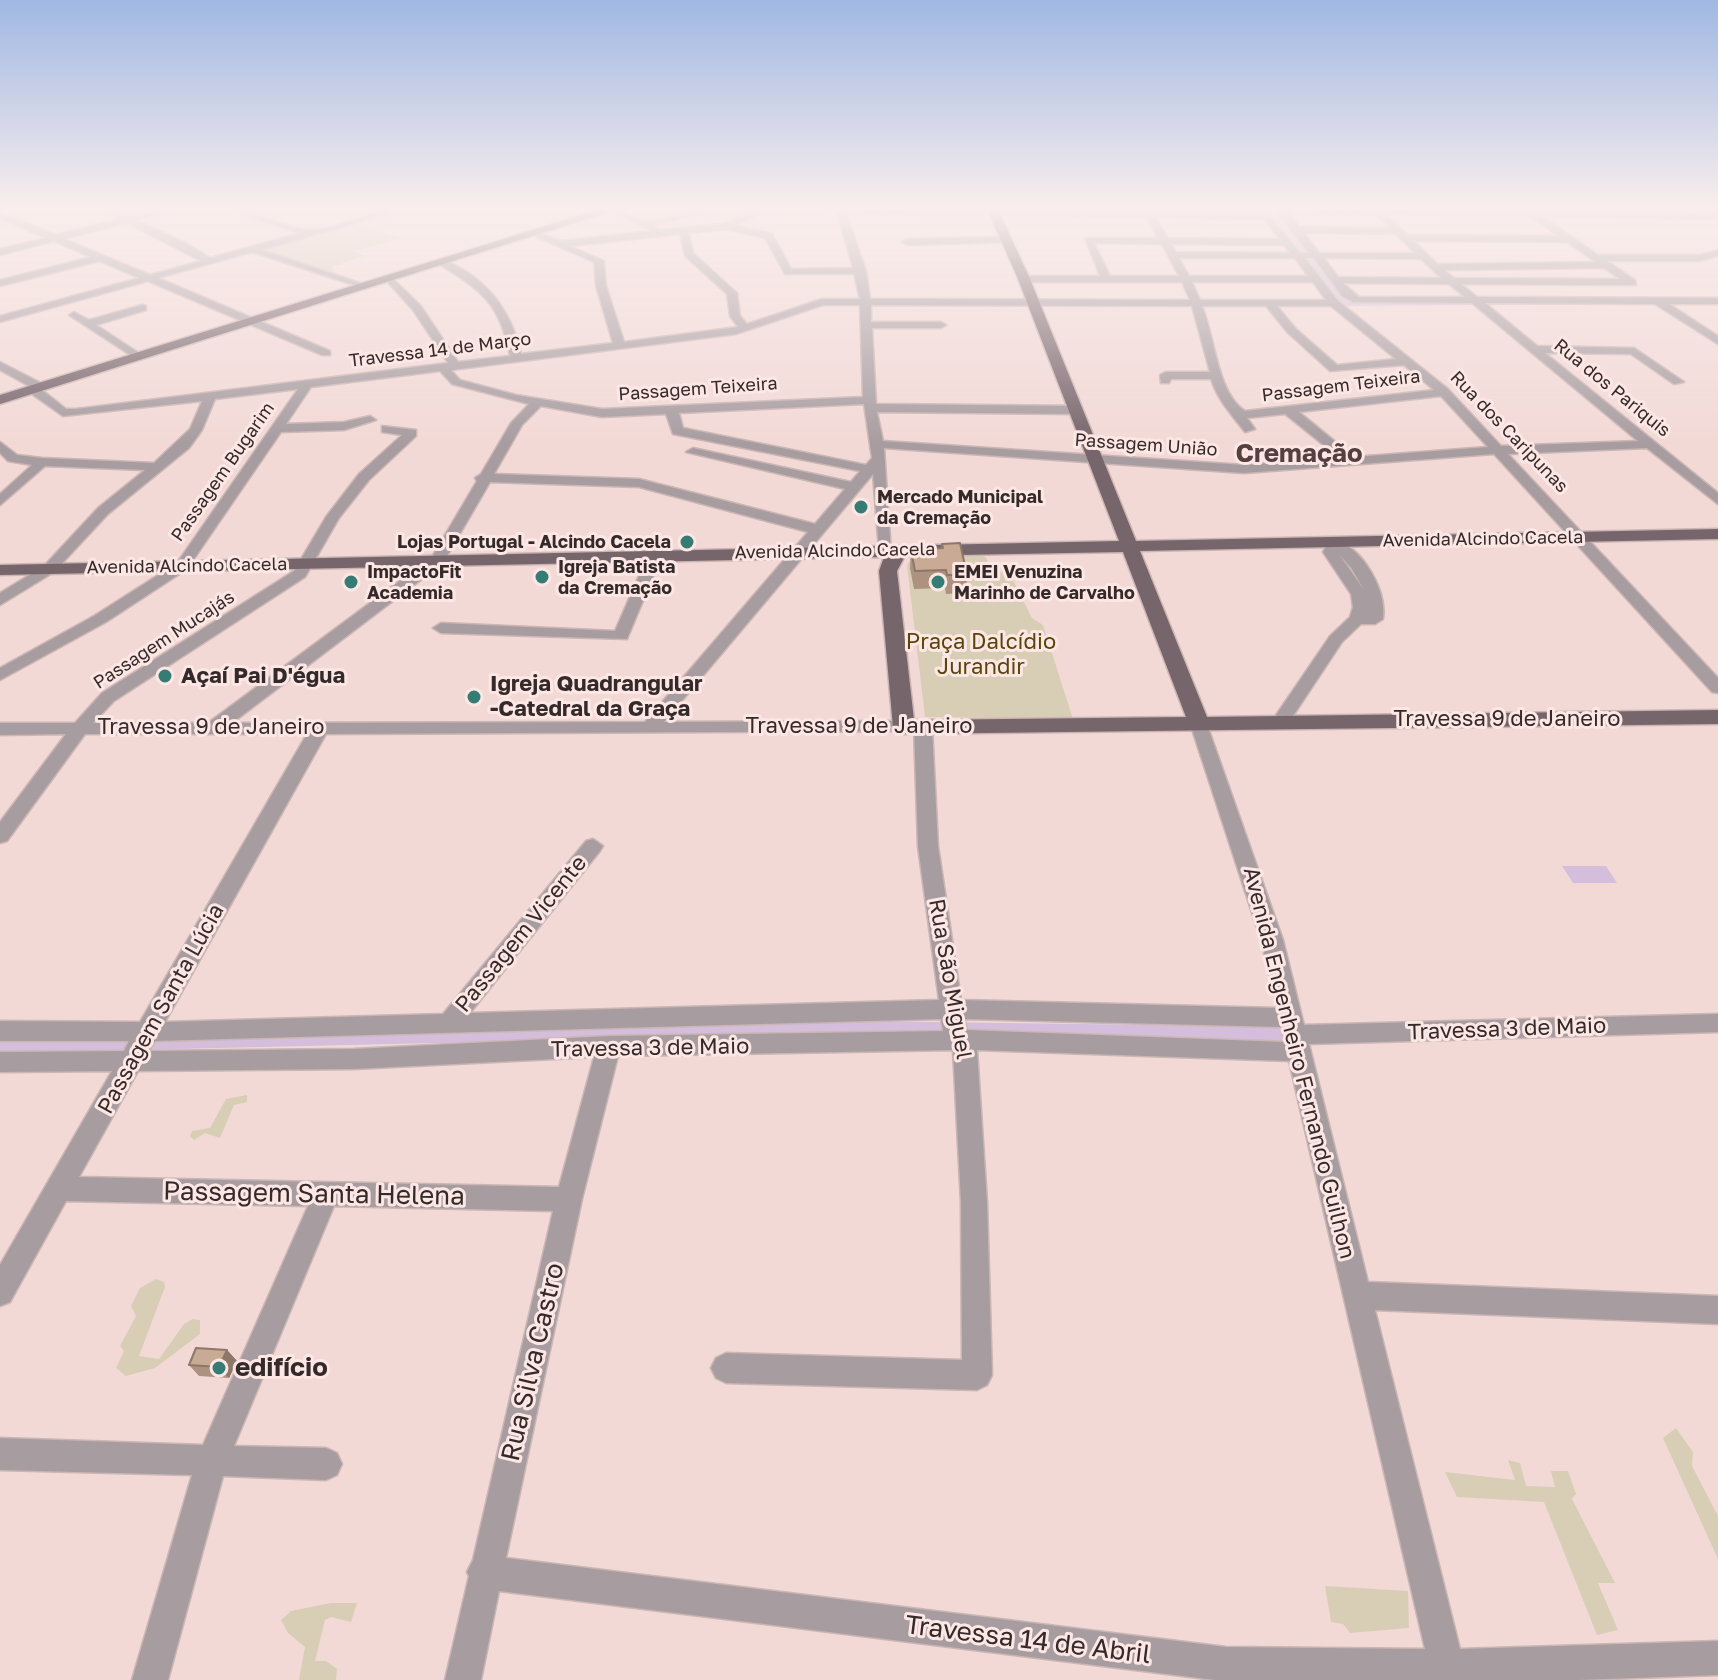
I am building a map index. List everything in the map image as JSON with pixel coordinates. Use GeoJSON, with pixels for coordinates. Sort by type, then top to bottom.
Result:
{"type":"FeatureCollection","features":[{"type":"Feature","properties":{"kind":"main road","name":"Avenida Engenheiro Fernando Guilhon"},"geometry":{"type":"LineString","coordinates":[[1026,286],[1132,546],[1199,723]]}},
{"type":"Feature","properties":{"kind":"main road"},"geometry":{"type":"LineString","coordinates":[[0,400],[362,287]]}},
{"type":"Feature","properties":{"kind":"main road","name":"Avenida Alcindo Cacela"},"geometry":{"type":"LineString","coordinates":[[0,570],[1718,534]]}},
{"type":"Feature","properties":{"kind":"main road"},"geometry":{"type":"LineString","coordinates":[[866,550],[882,559],[888,571]]}},
{"type":"Feature","properties":{"kind":"main road"},"geometry":{"type":"LineString","coordinates":[[888,571],[894,550]]}},
{"type":"Feature","properties":{"kind":"main road","name":"Rua São Miguel"},"geometry":{"type":"LineString","coordinates":[[888,571],[914,727]]}},
{"type":"Feature","properties":{"kind":"main road","name":"Travessa 9 de Janeiro"},"geometry":{"type":"LineString","coordinates":[[914,727],[1718,717]]}},
{"type":"Feature","properties":{"kind":"street"},"geometry":{"type":"LineString","coordinates":[[0,319],[118,286]]}},
{"type":"Feature","properties":{"kind":"street"},"geometry":{"type":"LineString","coordinates":[[174,286],[326,353]]}},
{"type":"Feature","properties":{"kind":"street","name":"Passagem Teixeira"},"geometry":{"type":"LineString","coordinates":[[397,286],[417,308],[456,382],[591,412],[672,411],[774,402],[1076,410]]}},
{"type":"Feature","properties":{"kind":"street"},"geometry":{"type":"LineString","coordinates":[[484,286],[490,290],[509,327],[516,359]]}},
{"type":"Feature","properties":{"kind":"street"},"geometry":{"type":"LineString","coordinates":[[601,286],[620,346]]}},
{"type":"Feature","properties":{"kind":"street"},"geometry":{"type":"LineString","coordinates":[[725,286],[732,293],[735,316],[745,329]]}},
{"type":"Feature","properties":{"kind":"street"},"geometry":{"type":"LineString","coordinates":[[863,286],[874,457],[894,550]]}},
{"type":"Feature","properties":{"kind":"street"},"geometry":{"type":"LineString","coordinates":[[1190,286],[1198,303],[1216,376],[1231,407],[1243,415],[1240,417],[1249,429]]}},
{"type":"Feature","properties":{"kind":"street","name":"Rua dos Caripunas"},"geometry":{"type":"LineString","coordinates":[[1322,286],[1338,305],[1444,392],[1718,688]]}},
{"type":"Feature","properties":{"kind":"street","name":"Travessa 14 de Março"},"geometry":{"type":"LineString","coordinates":[[1340,286],[1347,296],[1361,300],[1718,308]]}},
{"type":"Feature","properties":{"kind":"street","name":"Rua dos Pariquis"},"geometry":{"type":"LineString","coordinates":[[1458,286],[1718,500]]}},
{"type":"Feature","properties":{"kind":"street"},"geometry":{"type":"LineString","coordinates":[[1637,286],[1718,341]]}},
{"type":"Feature","properties":{"kind":"street","name":"Travessa 14 de Março"},"geometry":{"type":"LineString","coordinates":[[0,365],[68,413],[745,329],[809,304],[864,300],[1338,305],[1718,301]]}},
{"type":"Feature","properties":{"kind":"street"},"geometry":{"type":"LineString","coordinates":[[1270,304],[1292,331],[1334,369],[1409,361]]}},
{"type":"Feature","properties":{"kind":"street"},"geometry":{"type":"LineString","coordinates":[[90,323],[142,308]]}},
{"type":"Feature","properties":{"kind":"street"},"geometry":{"type":"LineString","coordinates":[[74,315],[138,357]]}},
{"type":"Feature","properties":{"kind":"street"},"geometry":{"type":"LineString","coordinates":[[866,325],[941,325]]}},
{"type":"Feature","properties":{"kind":"street"},"geometry":{"type":"LineString","coordinates":[[1535,349],[1630,350],[1650,360],[1678,382]]}},
{"type":"Feature","properties":{"kind":"street"},"geometry":{"type":"LineString","coordinates":[[1165,381],[1166,375],[1216,376]]}},
{"type":"Feature","properties":{"kind":"street","name":"Passagem Bugarim"},"geometry":{"type":"LineString","coordinates":[[0,675],[100,619],[182,566],[307,384]]}},
{"type":"Feature","properties":{"kind":"street","name":"Passagem Teixeira"},"geometry":{"type":"LineString","coordinates":[[1243,415],[1444,392]]}},
{"type":"Feature","properties":{"kind":"street"},"geometry":{"type":"LineString","coordinates":[[0,600],[49,569],[103,511],[159,467],[196,430],[210,397]]}},
{"type":"Feature","properties":{"kind":"street"},"geometry":{"type":"LineString","coordinates":[[212,729],[438,560],[482,478],[517,423],[538,402]]}},
{"type":"Feature","properties":{"kind":"street"},"geometry":{"type":"LineString","coordinates":[[1288,410],[1354,463]]}},
{"type":"Feature","properties":{"kind":"street","name":"Passagem União"},"geometry":{"type":"LineString","coordinates":[[672,411],[677,431],[874,457],[1095,459],[1223,469],[1354,463],[1499,450],[1653,444]]}},
{"type":"Feature","properties":{"kind":"street"},"geometry":{"type":"LineString","coordinates":[[279,428],[333,427],[370,420]]}},
{"type":"Feature","properties":{"kind":"street","name":"Passagem Mucajás"},"geometry":{"type":"LineString","coordinates":[[0,836],[108,697],[285,587],[307,563],[333,517],[364,477],[412,433],[386,429]]}},
{"type":"Feature","properties":{"kind":"street"},"geometry":{"type":"LineString","coordinates":[[0,446],[13,458],[42,462],[159,467]]}},
{"type":"Feature","properties":{"kind":"street"},"geometry":{"type":"LineString","coordinates":[[693,452],[853,487]]}},
{"type":"Feature","properties":{"kind":"street"},"geometry":{"type":"LineString","coordinates":[[651,726],[853,487],[874,457]]}},
{"type":"Feature","properties":{"kind":"street"},"geometry":{"type":"LineString","coordinates":[[0,501],[42,462]]}},
{"type":"Feature","properties":{"kind":"street"},"geometry":{"type":"LineString","coordinates":[[482,478],[639,483],[679,491],[762,518],[817,529]]}},
{"type":"Feature","properties":{"kind":"street"},"geometry":{"type":"LineString","coordinates":[[1281,721],[1336,639],[1357,619],[1375,619],[1376,598],[1347,551],[1334,543]]}},
{"type":"Feature","properties":{"kind":"street"},"geometry":{"type":"LineString","coordinates":[[441,628],[621,636],[655,555]]}},
{"type":"Feature","properties":{"kind":"street","name":"Avenida Engenheiro Fernando Guilhon"},"geometry":{"type":"LineString","coordinates":[[1199,723],[1246,857],[1295,1035],[1357,1295],[1427,1671]]}},
{"type":"Feature","properties":{"kind":"street","name":"Passagem Santa Lúcia"},"geometry":{"type":"LineString","coordinates":[[0,1292],[321,726]]}},
{"type":"Feature","properties":{"kind":"street","name":"Travessa 9 de Janeiro"},"geometry":{"type":"LineString","coordinates":[[0,729],[914,727]]}},
{"type":"Feature","properties":{"kind":"street","name":"Rua São Miguel"},"geometry":{"type":"LineString","coordinates":[[726,1368],[977,1375],[974,1202],[960,1038],[952,1009],[914,727]]}},
{"type":"Feature","properties":{"kind":"street","name":"Passagem Vicente"},"geometry":{"type":"LineString","coordinates":[[449,1023],[593,846]]}},
{"type":"Feature","properties":{"kind":"street","name":"Travessa 3 de Maio"},"geometry":{"type":"LineString","coordinates":[[0,1031],[146,1033],[952,1009],[1295,1035]]}},
{"type":"Feature","properties":{"kind":"street","name":"Travessa 3 de Maio"},"geometry":{"type":"LineString","coordinates":[[0,1062],[354,1059],[609,1046],[1295,1035],[1718,1023]]}},
{"type":"Feature","properties":{"kind":"street","name":"Rua Silva Castro"},"geometry":{"type":"LineString","coordinates":[[463,1680],[484,1572],[569,1199],[609,1046]]}},
{"type":"Feature","properties":{"kind":"street","name":"Passagem Santa Helena"},"geometry":{"type":"LineString","coordinates":[[59,1189],[569,1199]]}},
{"type":"Feature","properties":{"kind":"street"},"geometry":{"type":"LineString","coordinates":[[150,1680],[213,1458],[327,1192]]}},
{"type":"Feature","properties":{"kind":"street"},"geometry":{"type":"LineString","coordinates":[[1357,1295],[1718,1310]]}},
{"type":"Feature","properties":{"kind":"street"},"geometry":{"type":"LineString","coordinates":[[0,1454],[213,1458],[326,1464]]}},
{"type":"Feature","properties":{"kind":"street","name":"Travessa 14 de Abril"},"geometry":{"type":"LineString","coordinates":[[484,1572],[1226,1664],[1427,1671],[1645,1671],[1718,1658]]}},
{"type":"Feature","properties":{"kind":"green space","name":"Praça Dalcídio Jurandir"},"geometry":{"type":"Polygon","coordinates":[[[912,557],[986,557],[991,571],[1009,572],[1032,618],[1043,625],[1073,719],[925,717],[907,565],[912,557]]]}},
{"type":"Feature","properties":{"kind":"green space"},"geometry":{"type":"Polygon","coordinates":[[[247,1095],[247,1102],[234,1105],[220,1138],[205,1133],[194,1140],[190,1136],[192,1131],[210,1128],[226,1099],[247,1095]]]}},
{"type":"Feature","properties":{"kind":"green space"},"geometry":{"type":"Polygon","coordinates":[[[156,1279],[164,1282],[165,1287],[139,1356],[159,1359],[184,1324],[193,1319],[200,1320],[200,1334],[155,1368],[126,1376],[116,1368],[124,1351],[120,1346],[136,1316],[131,1306],[140,1288],[156,1279]]]}},
{"type":"Feature","properties":{"kind":"green space"},"geometry":{"type":"Polygon","coordinates":[[[1676,1428],[1693,1452],[1692,1466],[1718,1516],[1718,1559],[1663,1438],[1676,1428]]]}},
{"type":"Feature","properties":{"kind":"green space"},"geometry":{"type":"Polygon","coordinates":[[[1508,1460],[1520,1463],[1526,1486],[1555,1487],[1551,1471],[1568,1471],[1576,1494],[1572,1499],[1615,1583],[1598,1583],[1618,1630],[1597,1635],[1544,1502],[1457,1497],[1445,1472],[1515,1480],[1508,1460]]]}},
{"type":"Feature","properties":{"kind":"green space"},"geometry":{"type":"Polygon","coordinates":[[[1325,1586],[1408,1591],[1409,1628],[1350,1633],[1343,1624],[1331,1622],[1325,1586]]]}},
{"type":"Feature","properties":{"kind":"green space"},"geometry":{"type":"Polygon","coordinates":[[[331,1603],[357,1603],[351,1622],[331,1617],[325,1620],[315,1661],[326,1661],[337,1669],[336,1680],[299,1680],[305,1647],[288,1633],[281,1620],[291,1611],[331,1603]]]}},
{"type":"Feature","properties":{"kind":"shaded area"},"geometry":{"type":"Polygon","coordinates":[[[1327,286],[1339,286],[1352,302],[1474,305],[1344,306],[1327,286]]]}},
{"type":"Feature","properties":{"kind":"shaded area"},"geometry":{"type":"Polygon","coordinates":[[[1562,866],[1606,866],[1617,883],[1573,883],[1562,866]]]}},
{"type":"Feature","properties":{"kind":"building"},"geometry":{"type":"Polygon","coordinates":[[[960,543],[967,575],[947,575],[946,570],[915,571],[911,550],[943,548],[942,544],[960,543]]]}},
{"type":"Feature","properties":{"kind":"building"},"geometry":{"type":"Polygon","coordinates":[[[196,1348],[227,1350],[219,1367],[189,1365],[196,1348]]]}},
{"type":"Feature","properties":{"kind":"waterway"},"geometry":{"type":"LineString","coordinates":[[1479,304],[1718,304]]}},
{"type":"Feature","properties":{"kind":"waterway"},"geometry":{"type":"LineString","coordinates":[[0,1045],[788,1028],[1296,1035]]}},
{"type":"Feature","properties":{"kind":"place","name":"Mercado Municipal da Cremação"},"geometry":{"type":"Point","coordinates":[861,507]}},
{"type":"Feature","properties":{"kind":"place","name":"Lojas Portugal - Alcindo Cacela"},"geometry":{"type":"Point","coordinates":[687,542]}},
{"type":"Feature","properties":{"kind":"place","name":"Igreja Batista da Cremação"},"geometry":{"type":"Point","coordinates":[542,577]}},
{"type":"Feature","properties":{"kind":"place","name":"ImpactoFit Academia"},"geometry":{"type":"Point","coordinates":[351,582]}},
{"type":"Feature","properties":{"kind":"place","name":"EMEI Venuzina Marinho de Carvalho"},"geometry":{"type":"Point","coordinates":[938,582]}},
{"type":"Feature","properties":{"kind":"place","name":"Açaí Pai D'égua"},"geometry":{"type":"Point","coordinates":[165,676]}},
{"type":"Feature","properties":{"kind":"place","name":"Igreja Quadrangular -Catedral da Graça"},"geometry":{"type":"Point","coordinates":[474,697]}},
{"type":"Feature","properties":{"kind":"place","name":"edifício"},"geometry":{"type":"Point","coordinates":[219,1368]}},
{"type":"Feature","properties":{"kind":"district","name":"Cremação"},"geometry":{"type":"Point","coordinates":[1299,454]}}]}
